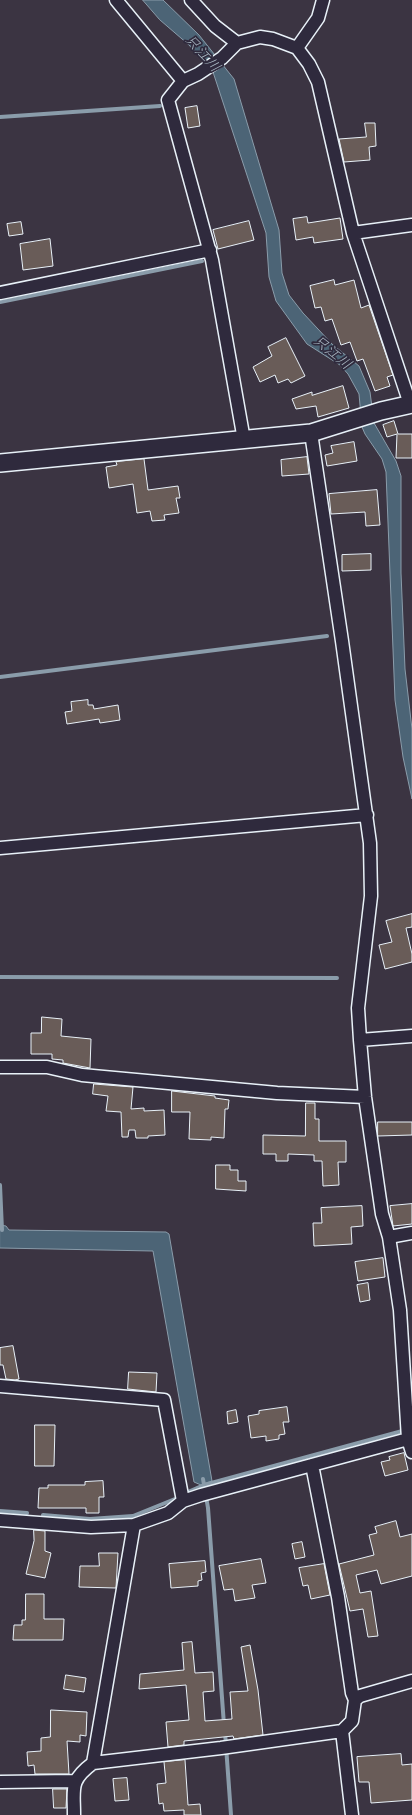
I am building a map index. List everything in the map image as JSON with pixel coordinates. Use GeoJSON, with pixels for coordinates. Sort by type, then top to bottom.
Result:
{"type":"FeatureCollection","features":[{"type":"Feature","properties":{"kind":"street"},"geometry":{"type":"LineString","coordinates":[[116,0],[183,81]]}},
{"type":"Feature","properties":{"kind":"street"},"geometry":{"type":"LineString","coordinates":[[190,0],[215,26],[237,43]]}},
{"type":"Feature","properties":{"kind":"street"},"geometry":{"type":"LineString","coordinates":[[297,48],[318,18],[323,0]]}},
{"type":"Feature","properties":{"kind":"street"},"geometry":{"type":"LineString","coordinates":[[0,463],[244,440],[311,433],[381,411],[411,404],[353,233],[318,82],[310,64],[297,48],[273,39],[260,37],[237,43],[222,58],[198,74],[183,81],[168,100],[210,250],[244,440]]}},
{"type":"Feature","properties":{"kind":"street"},"geometry":{"type":"LineString","coordinates":[[353,233],[412,225]]}},
{"type":"Feature","properties":{"kind":"street"},"geometry":{"type":"LineString","coordinates":[[0,293],[210,250]]}},
{"type":"Feature","properties":{"kind":"street"},"geometry":{"type":"LineString","coordinates":[[311,433],[370,843],[371,896],[358,1008],[360,1040],[365,1097],[382,1214],[390,1237],[400,1310],[408,1433],[412,1452]]}},
{"type":"Feature","properties":{"kind":"street"},"geometry":{"type":"LineString","coordinates":[[0,848],[367,815]]}},
{"type":"Feature","properties":{"kind":"street"},"geometry":{"type":"LineString","coordinates":[[360,1040],[412,1036]]}},
{"type":"Feature","properties":{"kind":"street"},"geometry":{"type":"LineString","coordinates":[[0,1067],[46,1067],[82,1075],[277,1094],[365,1097]]}},
{"type":"Feature","properties":{"kind":"street"},"geometry":{"type":"LineString","coordinates":[[390,1237],[412,1234]]}},
{"type":"Feature","properties":{"kind":"street"},"geometry":{"type":"LineString","coordinates":[[0,1386],[164,1400],[183,1501]]}},
{"type":"Feature","properties":{"kind":"street"},"geometry":{"type":"LineString","coordinates":[[0,1520],[91,1527],[134,1525],[168,1513],[183,1501],[206,1493],[312,1465],[408,1433]]}},
{"type":"Feature","properties":{"kind":"street"},"geometry":{"type":"LineString","coordinates":[[74,1815],[74,1781],[82,1771],[93,1763],[342,1731],[352,1721],[355,1700],[352,1693],[338,1597],[312,1465]]}},
{"type":"Feature","properties":{"kind":"street"},"geometry":{"type":"LineString","coordinates":[[93,1763],[134,1525]]}},
{"type":"Feature","properties":{"kind":"street"},"geometry":{"type":"LineString","coordinates":[[355,1700],[360,1696],[412,1681]]}},
{"type":"Feature","properties":{"kind":"street"},"geometry":{"type":"LineString","coordinates":[[342,1731],[352,1815]]}},
{"type":"Feature","properties":{"kind":"street"},"geometry":{"type":"LineString","coordinates":[[0,1782],[74,1781]]}},
{"type":"Feature","properties":{"kind":"water","name":"只江川"},"geometry":{"type":"Polygon","coordinates":[[[143,0],[163,0],[199,35],[234,79],[279,230],[282,273],[289,295],[303,313],[332,344],[359,366],[370,392],[374,423],[396,461],[401,476],[401,573],[405,669],[412,729],[412,799],[403,757],[395,700],[386,472],[382,459],[362,427],[359,394],[348,374],[340,365],[307,344],[276,301],[269,277],[266,233],[213,72],[189,45],[160,20],[143,0]]]}},
{"type":"Feature","properties":{"kind":"water"},"geometry":{"type":"Polygon","coordinates":[[[0,1225],[6,1226],[9,1230],[166,1232],[169,1234],[212,1481],[201,1485],[194,1482],[153,1251],[0,1248],[0,1225]]]}},
{"type":"Feature","properties":{"kind":"building"},"geometry":{"type":"Polygon","coordinates":[[[197,106],[200,126],[188,128],[185,108],[197,106]]]}},
{"type":"Feature","properties":{"kind":"building"},"geometry":{"type":"Polygon","coordinates":[[[365,123],[375,123],[376,146],[369,147],[370,160],[344,162],[339,139],[366,137],[365,123]]]}},
{"type":"Feature","properties":{"kind":"building"},"geometry":{"type":"Polygon","coordinates":[[[307,217],[308,223],[340,218],[343,239],[314,243],[313,237],[296,240],[293,219],[307,217]]]}},
{"type":"Feature","properties":{"kind":"building"},"geometry":{"type":"Polygon","coordinates":[[[249,221],[254,240],[218,249],[213,230],[249,221]]]}},
{"type":"Feature","properties":{"kind":"building"},"geometry":{"type":"Polygon","coordinates":[[[21,222],[23,234],[9,236],[7,224],[21,222]]]}},
{"type":"Feature","properties":{"kind":"building"},"geometry":{"type":"Polygon","coordinates":[[[50,239],[53,266],[23,270],[20,244],[50,239]]]}},
{"type":"Feature","properties":{"kind":"building"},"geometry":{"type":"Polygon","coordinates":[[[334,280],[335,285],[354,280],[361,308],[369,305],[393,375],[387,377],[390,386],[375,391],[363,359],[357,361],[350,342],[341,345],[332,319],[325,321],[321,307],[315,308],[310,286],[334,280]]]}},
{"type":"Feature","properties":{"kind":"building"},"geometry":{"type":"Polygon","coordinates":[[[286,338],[305,376],[291,383],[288,379],[278,383],[275,375],[260,382],[253,367],[272,356],[268,347],[286,338]]]}},
{"type":"Feature","properties":{"kind":"building"},"geometry":{"type":"Polygon","coordinates":[[[343,386],[349,408],[318,417],[316,406],[296,409],[292,399],[312,392],[312,395],[343,386]]]}},
{"type":"Feature","properties":{"kind":"building"},"geometry":{"type":"Polygon","coordinates":[[[394,421],[398,434],[412,434],[412,458],[396,458],[397,434],[387,437],[383,425],[394,421]]]}},
{"type":"Feature","properties":{"kind":"building"},"geometry":{"type":"Polygon","coordinates":[[[354,442],[357,461],[327,466],[325,455],[333,453],[331,446],[354,442]]]}},
{"type":"Feature","properties":{"kind":"building"},"geometry":{"type":"Polygon","coordinates":[[[307,457],[309,474],[282,476],[281,460],[307,457]]]}},
{"type":"Feature","properties":{"kind":"building"},"geometry":{"type":"Polygon","coordinates":[[[144,459],[148,490],[178,486],[180,498],[176,498],[179,513],[164,515],[165,520],[152,521],[150,511],[137,513],[133,484],[109,488],[106,467],[117,465],[116,462],[144,459]]]}},
{"type":"Feature","properties":{"kind":"building"},"geometry":{"type":"Polygon","coordinates":[[[377,490],[380,525],[366,526],[365,512],[331,514],[329,494],[377,490]]]}},
{"type":"Feature","properties":{"kind":"building"},"geometry":{"type":"Polygon","coordinates":[[[371,554],[371,570],[342,571],[342,555],[371,554]]]}},
{"type":"Feature","properties":{"kind":"building"},"geometry":{"type":"Polygon","coordinates":[[[88,700],[88,705],[93,705],[94,709],[118,705],[120,720],[100,723],[99,719],[67,724],[65,712],[72,711],[71,702],[88,700]]]}},
{"type":"Feature","properties":{"kind":"building"},"geometry":{"type":"Polygon","coordinates":[[[412,914],[412,927],[406,928],[412,954],[412,962],[385,969],[379,945],[392,942],[386,921],[412,914]]]}},
{"type":"Feature","properties":{"kind":"building"},"geometry":{"type":"Polygon","coordinates":[[[42,1017],[62,1019],[61,1036],[91,1039],[90,1068],[63,1063],[63,1060],[52,1059],[52,1054],[31,1054],[31,1033],[41,1033],[42,1017]]]}},
{"type":"Feature","properties":{"kind":"building"},"geometry":{"type":"Polygon","coordinates":[[[94,1084],[133,1087],[131,1109],[144,1108],[144,1111],[164,1110],[165,1135],[148,1136],[148,1138],[136,1138],[135,1130],[129,1130],[128,1137],[122,1137],[121,1112],[106,1111],[108,1096],[93,1094],[94,1084]]]}},
{"type":"Feature","properties":{"kind":"building"},"geometry":{"type":"Polygon","coordinates":[[[172,1091],[215,1096],[215,1098],[229,1100],[228,1109],[225,1109],[224,1138],[211,1137],[211,1140],[189,1139],[190,1112],[172,1112],[172,1091]]]}},
{"type":"Feature","properties":{"kind":"building"},"geometry":{"type":"Polygon","coordinates":[[[306,1103],[315,1103],[315,1119],[319,1119],[319,1141],[346,1141],[346,1162],[338,1162],[339,1185],[323,1186],[322,1161],[314,1161],[314,1155],[288,1154],[288,1161],[276,1161],[276,1154],[263,1154],[263,1135],[305,1136],[306,1103]]]}},
{"type":"Feature","properties":{"kind":"building"},"geometry":{"type":"Polygon","coordinates":[[[378,1122],[412,1122],[412,1135],[378,1136],[378,1122]]]}},
{"type":"Feature","properties":{"kind":"building"},"geometry":{"type":"Polygon","coordinates":[[[216,1165],[230,1165],[230,1170],[238,1170],[238,1181],[246,1181],[246,1191],[216,1189],[216,1165]]]}},
{"type":"Feature","properties":{"kind":"building"},"geometry":{"type":"Polygon","coordinates":[[[412,1204],[412,1224],[393,1226],[390,1206],[412,1204]]]}},
{"type":"Feature","properties":{"kind":"building"},"geometry":{"type":"Polygon","coordinates":[[[362,1206],[363,1226],[351,1227],[352,1244],[314,1246],[313,1223],[322,1223],[321,1208],[362,1206]]]}},
{"type":"Feature","properties":{"kind":"building"},"geometry":{"type":"Polygon","coordinates":[[[383,1258],[385,1277],[358,1281],[355,1262],[383,1258]]]}},
{"type":"Feature","properties":{"kind":"building"},"geometry":{"type":"Polygon","coordinates":[[[368,1283],[370,1300],[360,1302],[357,1285],[368,1283]]]}},
{"type":"Feature","properties":{"kind":"building"},"geometry":{"type":"Polygon","coordinates":[[[13,1346],[19,1379],[15,1380],[6,1379],[3,1365],[0,1365],[0,1348],[13,1346]]]}},
{"type":"Feature","properties":{"kind":"building"},"geometry":{"type":"Polygon","coordinates":[[[129,1372],[157,1373],[156,1392],[128,1389],[129,1372]]]}},
{"type":"Feature","properties":{"kind":"building"},"geometry":{"type":"Polygon","coordinates":[[[287,1407],[289,1422],[283,1422],[285,1434],[279,1435],[279,1439],[266,1441],[266,1436],[251,1438],[248,1416],[259,1414],[259,1411],[287,1407]]]}},
{"type":"Feature","properties":{"kind":"building"},"geometry":{"type":"Polygon","coordinates":[[[236,1410],[238,1422],[228,1424],[227,1412],[236,1410]]]}},
{"type":"Feature","properties":{"kind":"building"},"geometry":{"type":"Polygon","coordinates":[[[35,1425],[55,1425],[54,1466],[35,1466],[35,1425]]]}},
{"type":"Feature","properties":{"kind":"building"},"geometry":{"type":"Polygon","coordinates":[[[404,1453],[408,1470],[385,1476],[381,1462],[390,1460],[389,1457],[404,1453]]]}},
{"type":"Feature","properties":{"kind":"building"},"geometry":{"type":"Polygon","coordinates":[[[103,1481],[104,1497],[99,1497],[99,1513],[86,1513],[86,1508],[38,1508],[39,1488],[48,1488],[48,1485],[85,1485],[85,1482],[103,1481]]]}},
{"type":"Feature","properties":{"kind":"building"},"geometry":{"type":"Polygon","coordinates":[[[396,1521],[400,1537],[412,1534],[412,1576],[381,1584],[377,1570],[356,1575],[360,1593],[371,1591],[378,1636],[368,1637],[363,1609],[350,1611],[339,1564],[374,1555],[369,1535],[377,1533],[375,1527],[396,1521]]]}},
{"type":"Feature","properties":{"kind":"building"},"geometry":{"type":"Polygon","coordinates":[[[34,1530],[45,1531],[45,1551],[51,1553],[45,1578],[26,1574],[34,1541],[34,1530]]]}},
{"type":"Feature","properties":{"kind":"building"},"geometry":{"type":"Polygon","coordinates":[[[302,1542],[305,1557],[295,1559],[292,1544],[302,1542]]]}},
{"type":"Feature","properties":{"kind":"building"},"geometry":{"type":"Polygon","coordinates":[[[99,1553],[118,1553],[116,1588],[79,1587],[80,1566],[99,1566],[99,1553]]]}},
{"type":"Feature","properties":{"kind":"building"},"geometry":{"type":"Polygon","coordinates":[[[261,1559],[266,1583],[252,1585],[255,1598],[235,1601],[233,1589],[224,1590],[219,1566],[261,1559]]]}},
{"type":"Feature","properties":{"kind":"building"},"geometry":{"type":"Polygon","coordinates":[[[205,1561],[206,1572],[201,1573],[202,1580],[198,1581],[198,1586],[171,1588],[169,1564],[205,1561]]]}},
{"type":"Feature","properties":{"kind":"building"},"geometry":{"type":"Polygon","coordinates":[[[324,1564],[330,1595],[311,1599],[308,1585],[303,1586],[299,1568],[324,1564]]]}},
{"type":"Feature","properties":{"kind":"building"},"geometry":{"type":"Polygon","coordinates":[[[26,1594],[44,1594],[44,1619],[64,1619],[63,1640],[13,1640],[14,1625],[22,1625],[22,1620],[25,1620],[26,1594]]]}},
{"type":"Feature","properties":{"kind":"building"},"geometry":{"type":"Polygon","coordinates":[[[192,1642],[195,1673],[213,1672],[214,1691],[203,1692],[205,1721],[232,1719],[230,1692],[248,1691],[241,1647],[250,1645],[258,1690],[263,1735],[234,1739],[233,1736],[184,1741],[184,1745],[168,1747],[166,1722],[189,1720],[186,1685],[139,1689],[140,1674],[184,1670],[182,1643],[192,1642]]]}},
{"type":"Feature","properties":{"kind":"building"},"geometry":{"type":"Polygon","coordinates":[[[66,1675],[86,1678],[84,1692],[64,1689],[66,1675]]]}},
{"type":"Feature","properties":{"kind":"building"},"geometry":{"type":"Polygon","coordinates":[[[51,1710],[87,1712],[86,1736],[80,1735],[80,1742],[67,1741],[69,1774],[35,1774],[34,1765],[28,1766],[27,1752],[41,1751],[41,1738],[50,1737],[51,1710]]]}},
{"type":"Feature","properties":{"kind":"building"},"geometry":{"type":"Polygon","coordinates":[[[401,1754],[402,1765],[412,1764],[412,1800],[371,1803],[369,1782],[359,1782],[357,1757],[401,1754]]]}},
{"type":"Feature","properties":{"kind":"building"},"geometry":{"type":"Polygon","coordinates":[[[185,1760],[188,1805],[200,1804],[201,1815],[184,1815],[184,1810],[164,1811],[163,1803],[159,1804],[157,1784],[166,1783],[164,1762],[185,1760]]]}},
{"type":"Feature","properties":{"kind":"building"},"geometry":{"type":"Polygon","coordinates":[[[127,1778],[129,1800],[115,1801],[113,1779],[127,1778]]]}},
{"type":"Feature","properties":{"kind":"building"},"geometry":{"type":"Polygon","coordinates":[[[53,1789],[67,1789],[66,1808],[54,1808],[53,1789]]]}},
{"type":"Feature","properties":{"kind":"waterway"},"geometry":{"type":"LineString","coordinates":[[0,117],[160,106]]}},
{"type":"Feature","properties":{"kind":"waterway"},"geometry":{"type":"LineString","coordinates":[[0,302],[202,261]]}},
{"type":"Feature","properties":{"kind":"waterway"},"geometry":{"type":"LineString","coordinates":[[0,677],[327,636]]}},
{"type":"Feature","properties":{"kind":"waterway"},"geometry":{"type":"LineString","coordinates":[[0,977],[337,978]]}},
{"type":"Feature","properties":{"kind":"waterway"},"geometry":{"type":"LineString","coordinates":[[0,1185],[2,1230]]}},
{"type":"Feature","properties":{"kind":"waterway"},"geometry":{"type":"LineString","coordinates":[[188,1492],[204,1485],[406,1430]]}},
{"type":"Feature","properties":{"kind":"waterway"},"geometry":{"type":"LineString","coordinates":[[203,1479],[208,1508],[224,1725]]}},
{"type":"Feature","properties":{"kind":"waterway"},"geometry":{"type":"LineString","coordinates":[[43,1515],[90,1519],[133,1516],[175,1499]]}},
{"type":"Feature","properties":{"kind":"waterway"},"geometry":{"type":"LineString","coordinates":[[0,1511],[27,1513]]}},
{"type":"Feature","properties":{"kind":"waterway"},"geometry":{"type":"LineString","coordinates":[[225,1732],[231,1815]]}}]}
